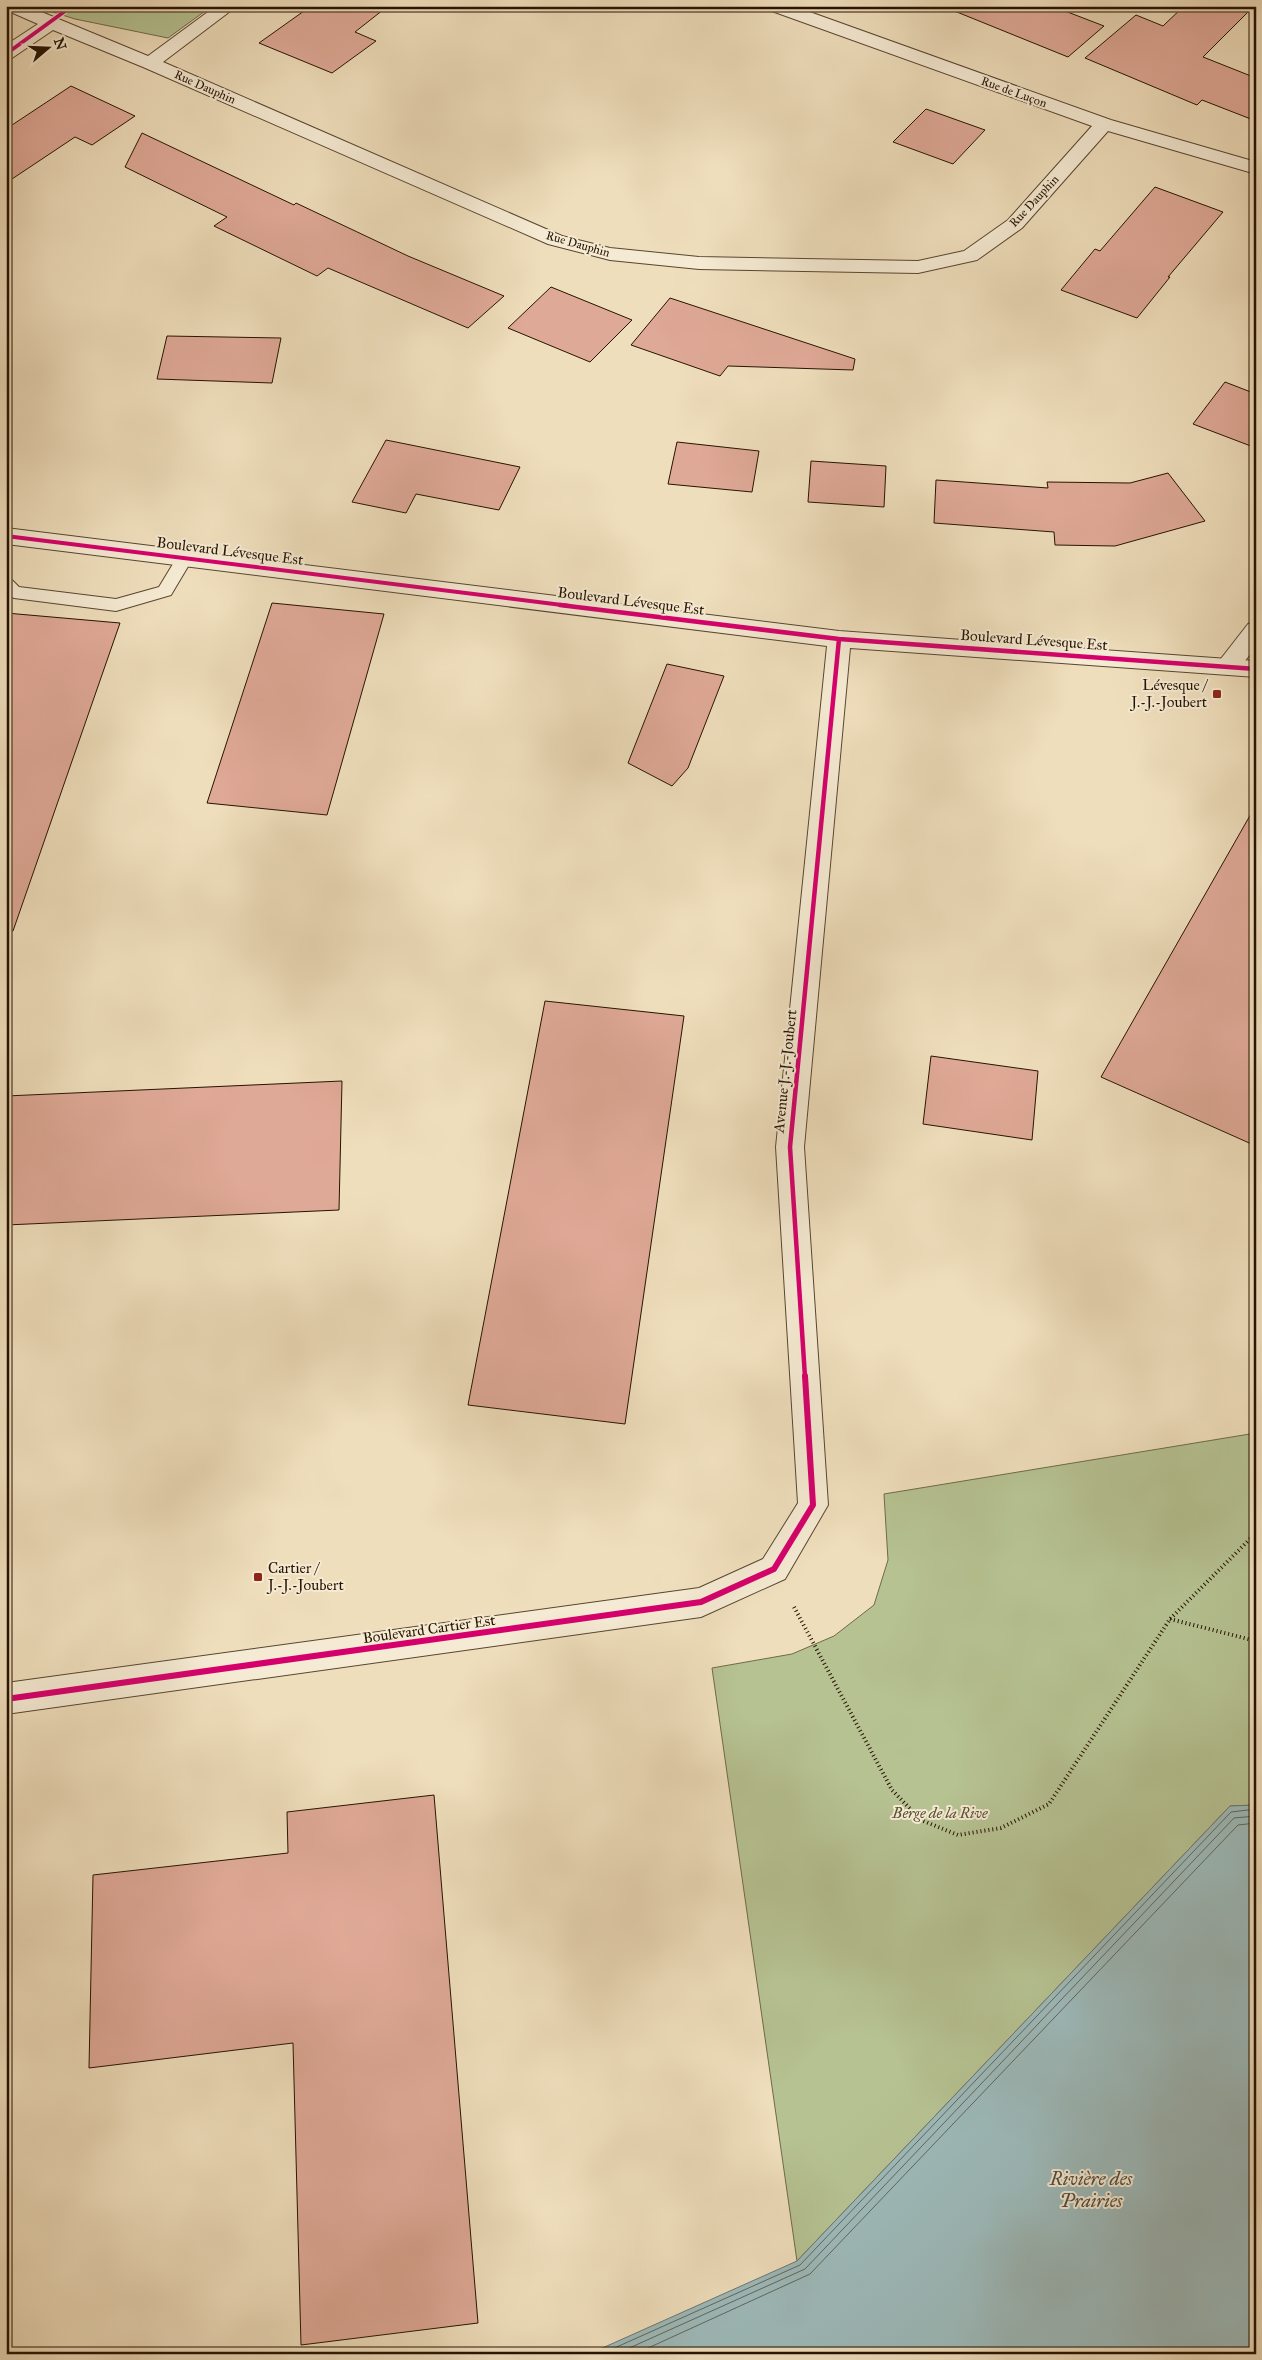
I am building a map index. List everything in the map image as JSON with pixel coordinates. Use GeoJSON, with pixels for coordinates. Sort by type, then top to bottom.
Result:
{"type":"FeatureCollection","features":[{"type":"Feature","properties":{"kind":"street","name":"Rue Dauphin"},"geometry":{"type":"LineString","coordinates":[[11,6],[150,63],[555,240],[610,254],[698,263],[918,267],[970,256],[1015,224],[1104,124]]}},
{"type":"Feature","properties":{"kind":"street"},"geometry":{"type":"LineString","coordinates":[[150,63],[228,6]]}},
{"type":"Feature","properties":{"kind":"street","name":"Rue de Luçon"},"geometry":{"type":"LineString","coordinates":[[775,6],[1104,124],[1256,168]]}},
{"type":"Feature","properties":{"kind":"street"},"geometry":{"type":"LineString","coordinates":[[6,54],[51,23]]}},
{"type":"Feature","properties":{"kind":"street","name":"Boulevard Lévesque Est"},"geometry":{"type":"LineString","coordinates":[[6,536],[839,639],[1256,669]]}},
{"type":"Feature","properties":{"kind":"street"},"geometry":{"type":"LineString","coordinates":[[1228,666],[1256,630]]}},
{"type":"Feature","properties":{"kind":"street","name":"Avenue J.-J.-Joubert"},"geometry":{"type":"LineString","coordinates":[[774,1569],[813,1505],[790,1147],[839,639]]}},
{"type":"Feature","properties":{"kind":"street","name":"Boulevard Cartier Est"},"geometry":{"type":"LineString","coordinates":[[6,1699],[701,1602],[774,1569]]}},
{"type":"Feature","properties":{"kind":"lane"},"geometry":{"type":"LineString","coordinates":[[6,584],[14,592],[116,605],[165,591],[185,558]]}},
{"type":"Feature","properties":{"kind":"path"},"geometry":{"type":"LineString","coordinates":[[774,1569],[892,1790],[921,1820],[958,1835],[1001,1828],[1049,1804],[1170,1619],[1256,1533]]}},
{"type":"Feature","properties":{"kind":"path"},"geometry":{"type":"LineString","coordinates":[[1170,1619],[1256,1641]]}},
{"type":"Feature","properties":{"kind":"green space"},"geometry":{"type":"Polygon","coordinates":[[[34,6],[212,6],[168,38],[75,19],[34,6]]]}},
{"type":"Feature","properties":{"kind":"green space","name":"Berge de la Rive"},"geometry":{"type":"Polygon","coordinates":[[[1256,1433],[1256,1805],[1230,1806],[797,2261],[712,1668],[792,1654],[834,1636],[874,1605],[888,1560],[884,1494],[1256,1433]]]}},
{"type":"Feature","properties":{"kind":"water","name":"Rivière des Prairies"},"geometry":{"type":"Polygon","coordinates":[[[1256,1805],[1256,2354],[589,2354],[797,2261],[1230,1806],[1256,1805]]]}},
{"type":"Feature","properties":{"kind":"building"},"geometry":{"type":"Polygon","coordinates":[[[311,6],[388,6],[355,32],[376,41],[332,73],[259,43],[311,6]]]}},
{"type":"Feature","properties":{"kind":"building"},"geometry":{"type":"Polygon","coordinates":[[[947,6],[1052,6],[1104,26],[1068,57],[947,8],[947,6]]]}},
{"type":"Feature","properties":{"kind":"building"},"geometry":{"type":"Polygon","coordinates":[[[1184,6],[1254,6],[1203,57],[1256,78],[1256,121],[1202,100],[1197,105],[1085,58],[1136,15],[1163,26],[1184,6]]]}},
{"type":"Feature","properties":{"kind":"building"},"geometry":{"type":"Polygon","coordinates":[[[71,86],[135,116],[92,145],[75,137],[6,183],[6,129],[71,86]]]}},
{"type":"Feature","properties":{"kind":"building"},"geometry":{"type":"Polygon","coordinates":[[[926,109],[985,130],[953,164],[893,142],[926,109]]]}},
{"type":"Feature","properties":{"kind":"building"},"geometry":{"type":"Polygon","coordinates":[[[142,133],[294,205],[296,203],[408,256],[504,296],[468,328],[328,268],[317,276],[214,226],[227,217],[125,167],[142,133]]]}},
{"type":"Feature","properties":{"kind":"building"},"geometry":{"type":"Polygon","coordinates":[[[1155,187],[1223,212],[1168,277],[1170,277],[1137,318],[1061,290],[1095,249],[1100,251],[1155,187]]]}},
{"type":"Feature","properties":{"kind":"building"},"geometry":{"type":"Polygon","coordinates":[[[551,287],[632,320],[590,362],[508,328],[551,287]]]}},
{"type":"Feature","properties":{"kind":"building"},"geometry":{"type":"Polygon","coordinates":[[[670,298],[855,359],[853,370],[728,366],[720,376],[631,345],[670,298]]]}},
{"type":"Feature","properties":{"kind":"building"},"geometry":{"type":"Polygon","coordinates":[[[167,336],[281,338],[272,383],[157,379],[167,336]]]}},
{"type":"Feature","properties":{"kind":"building"},"geometry":{"type":"Polygon","coordinates":[[[1225,382],[1256,394],[1256,448],[1193,424],[1225,382]]]}},
{"type":"Feature","properties":{"kind":"building"},"geometry":{"type":"Polygon","coordinates":[[[386,440],[520,467],[499,510],[416,494],[406,513],[352,502],[386,440]]]}},
{"type":"Feature","properties":{"kind":"building"},"geometry":{"type":"Polygon","coordinates":[[[677,442],[759,451],[752,492],[668,484],[677,442]]]}},
{"type":"Feature","properties":{"kind":"building"},"geometry":{"type":"Polygon","coordinates":[[[811,461],[886,466],[884,507],[808,502],[811,461]]]}},
{"type":"Feature","properties":{"kind":"building"},"geometry":{"type":"Polygon","coordinates":[[[1168,473],[1205,521],[1115,546],[1055,545],[1054,532],[934,523],[936,480],[1048,488],[1047,482],[1130,483],[1168,473]]]}},
{"type":"Feature","properties":{"kind":"building"},"geometry":{"type":"Polygon","coordinates":[[[272,603],[384,614],[327,815],[207,803],[272,603]]]}},
{"type":"Feature","properties":{"kind":"building"},"geometry":{"type":"Polygon","coordinates":[[[6,613],[120,623],[13,931],[6,930],[6,613]]]}},
{"type":"Feature","properties":{"kind":"building"},"geometry":{"type":"Polygon","coordinates":[[[667,664],[724,676],[688,768],[672,786],[628,763],[667,664]]]}},
{"type":"Feature","properties":{"kind":"building"},"geometry":{"type":"Polygon","coordinates":[[[1256,805],[1256,1146],[1101,1077],[1256,805]]]}},
{"type":"Feature","properties":{"kind":"building"},"geometry":{"type":"Polygon","coordinates":[[[545,1001],[684,1016],[625,1424],[468,1405],[545,1001]]]}},
{"type":"Feature","properties":{"kind":"building"},"geometry":{"type":"Polygon","coordinates":[[[931,1056],[1038,1071],[1032,1140],[923,1124],[931,1056]]]}},
{"type":"Feature","properties":{"kind":"building"},"geometry":{"type":"Polygon","coordinates":[[[342,1081],[339,1210],[6,1225],[6,1096],[342,1081]]]}},
{"type":"Feature","properties":{"kind":"building"},"geometry":{"type":"Polygon","coordinates":[[[434,1795],[478,2323],[301,2345],[293,2043],[89,2068],[93,1875],[288,1853],[287,1812],[434,1795]]]}},
{"type":"Feature","properties":{"kind":"cycle path"},"geometry":{"type":"LineString","coordinates":[[6,54],[72,6]]}},
{"type":"Feature","properties":{"kind":"cycle path"},"geometry":{"type":"LineString","coordinates":[[6,536],[839,639],[1256,669]]}},
{"type":"Feature","properties":{"kind":"cycle path"},"geometry":{"type":"LineString","coordinates":[[6,1699],[701,1602],[774,1569],[813,1505],[790,1147],[839,639]]}},
{"type":"Feature","properties":{"kind":"place","name":"Lévesque / J.-J.-Joubert"},"geometry":{"type":"Point","coordinates":[1217,694]}},
{"type":"Feature","properties":{"kind":"place","name":"Cartier / J.-J.-Joubert"},"geometry":{"type":"Point","coordinates":[258,1577]}}]}
